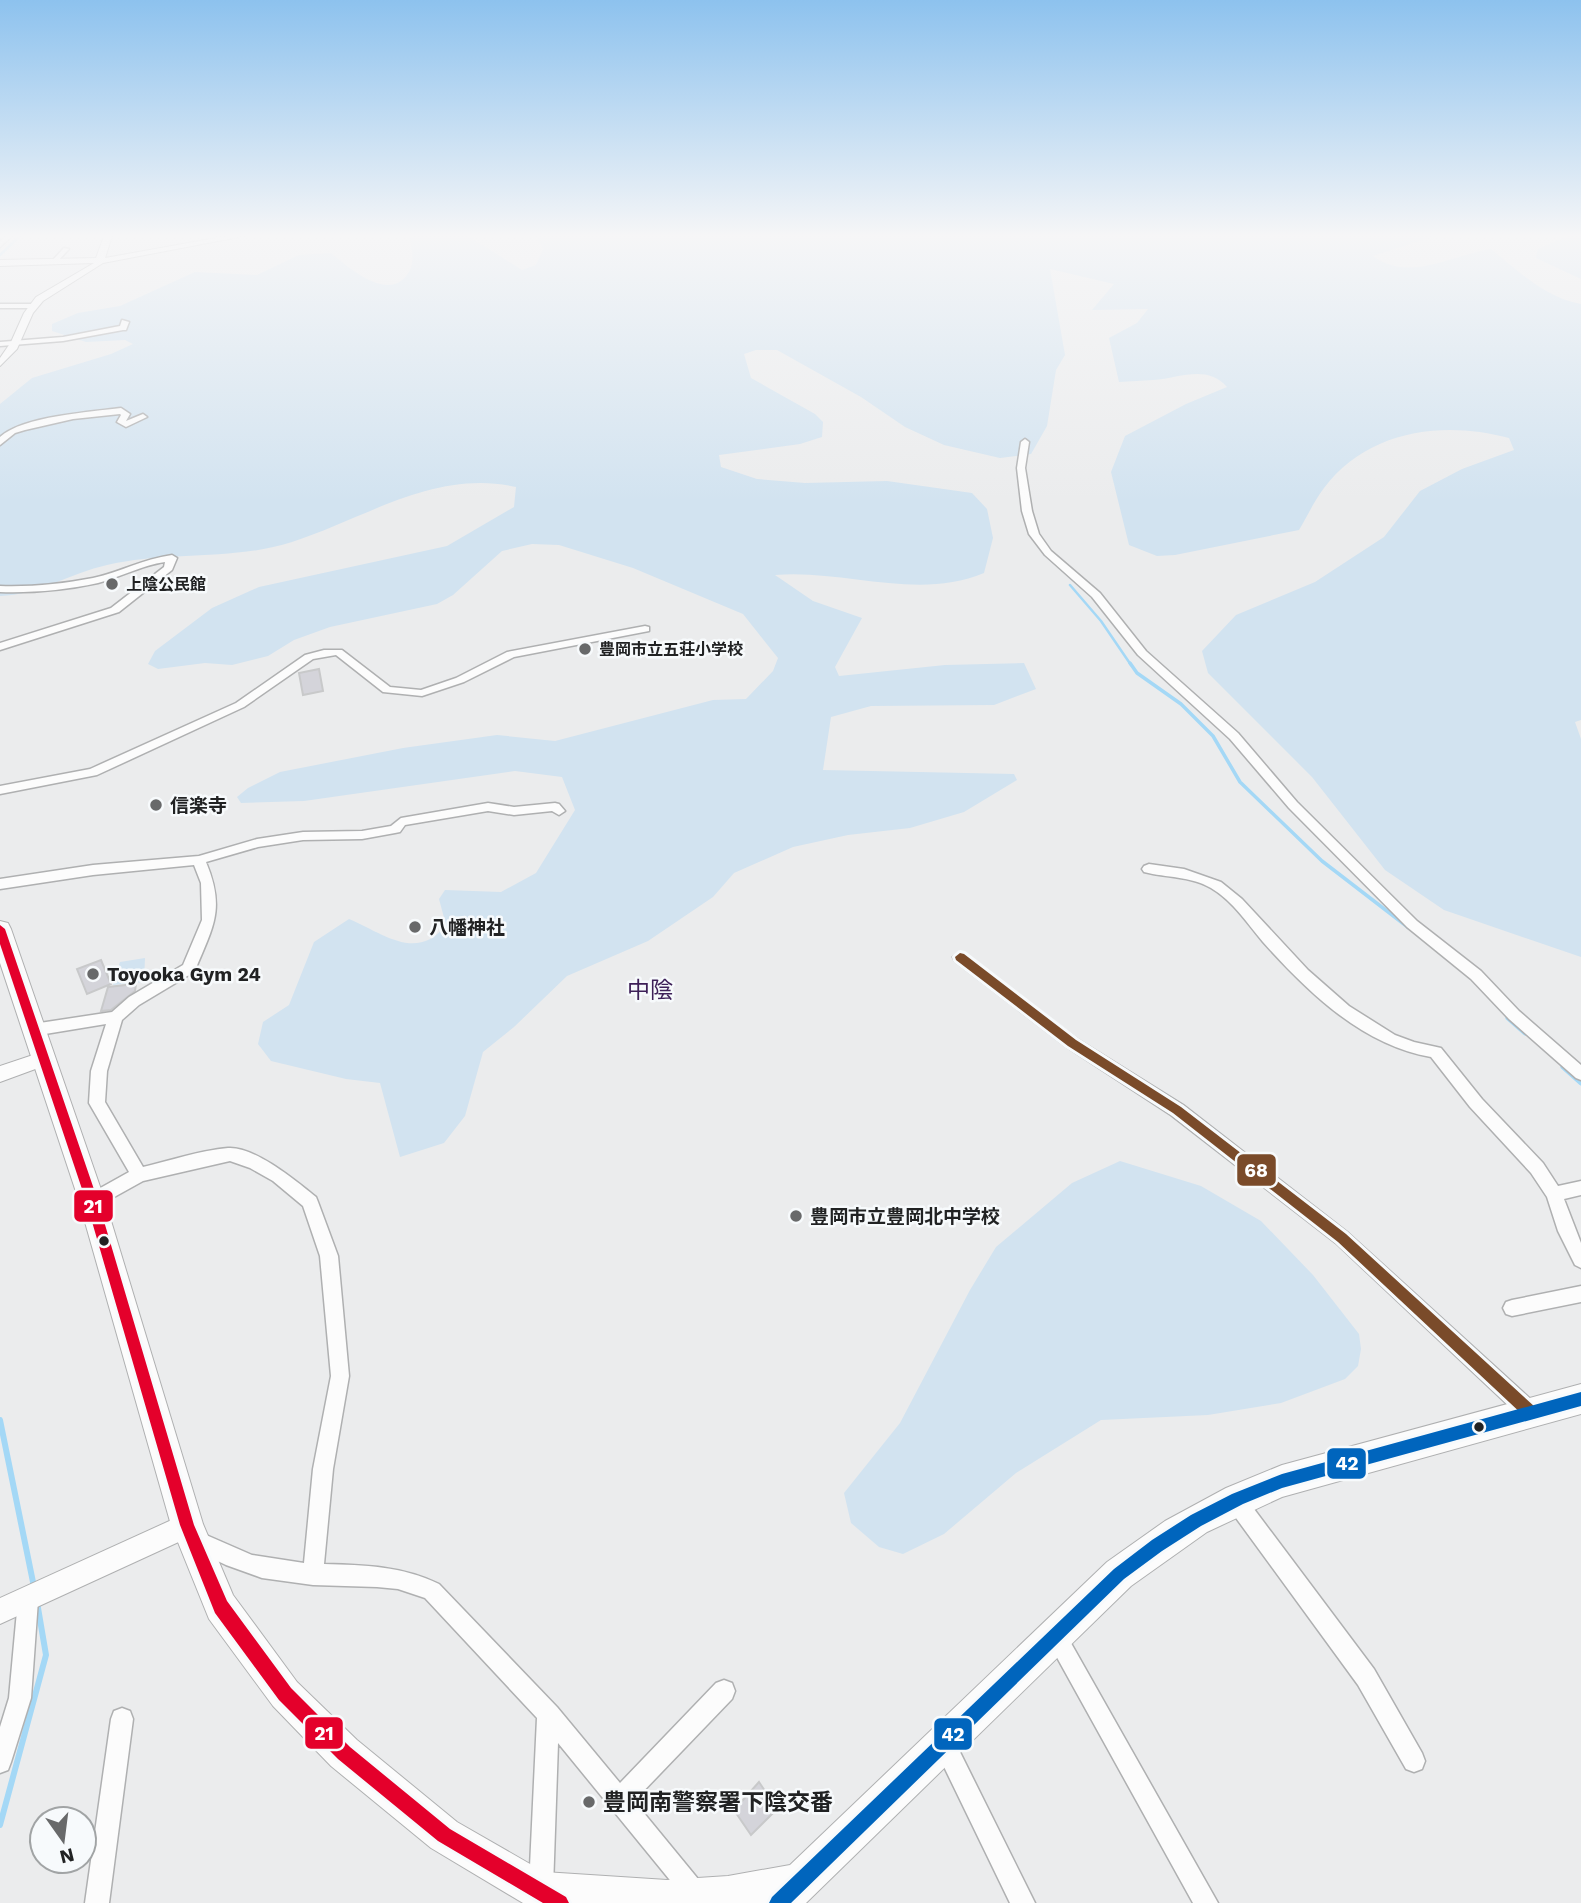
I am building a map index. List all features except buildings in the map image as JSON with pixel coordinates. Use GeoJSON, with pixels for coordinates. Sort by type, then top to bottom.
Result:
{"type":"FeatureCollection","features":[{"type":"Feature","properties":{"kind":"highway"},"geometry":{"type":"LineString","coordinates":[[0,929],[92,1201],[190,1532],[208,1580],[237,1632],[311,1722],[444,1835],[550,1897],[699,1898],[789,1892],[1055,1635],[1148,1550],[1181,1527],[1234,1499],[1318,1470],[1581,1399]]}},
{"type":"Feature","properties":{"kind":"street"},"geometry":{"type":"LineString","coordinates":[[0,363],[13,352],[25,325]]}},
{"type":"Feature","properties":{"kind":"street"},"geometry":{"type":"LineString","coordinates":[[0,344],[89,334],[123,328],[124,325]]}},
{"type":"Feature","properties":{"kind":"street"},"geometry":{"type":"LineString","coordinates":[[89,334],[105,338]]}},
{"type":"Feature","properties":{"kind":"street"},"geometry":{"type":"LineString","coordinates":[[0,442],[15,430],[73,416],[121,411],[127,414],[121,422],[125,424],[139,421],[143,416]]}},
{"type":"Feature","properties":{"kind":"street"},"geometry":{"type":"LineString","coordinates":[[1025,442],[1021,468],[1027,512],[1034,534],[1048,553],[1096,595],[1142,653],[1234,736],[1293,805],[1412,924],[1476,975],[1514,1015],[1581,1074]]}},
{"type":"Feature","properties":{"kind":"street"},"geometry":{"type":"LineString","coordinates":[[0,589],[33,590],[97,580],[149,561],[172,558],[168,568],[114,610],[0,647]]}},
{"type":"Feature","properties":{"kind":"street"},"geometry":{"type":"LineString","coordinates":[[0,790],[67,780],[93,772],[240,705],[309,657],[324,653],[338,652],[348,657],[387,690],[422,694],[460,680],[511,654],[645,629]]}},
{"type":"Feature","properties":{"kind":"street"},"geometry":{"type":"LineString","coordinates":[[0,884],[93,870],[199,860],[257,843],[303,836],[362,835],[395,829],[401,822],[470,808],[488,807],[514,811],[555,807],[559,811]]}},
{"type":"Feature","properties":{"kind":"street"},"geometry":{"type":"LineString","coordinates":[[0,1074],[38,1045],[116,1017],[134,1001],[188,968],[209,920],[208,883],[199,860]]}},
{"type":"Feature","properties":{"kind":"street"},"geometry":{"type":"LineString","coordinates":[[1149,869],[1214,884],[1230,895],[1299,971],[1329,998],[1398,1045],[1436,1052],[1476,1102],[1526,1155],[1554,1194],[1566,1231],[1581,1260]]}},
{"type":"Feature","properties":{"kind":"street"},"geometry":{"type":"LineString","coordinates":[[960,957],[1072,1044],[1177,1110],[1255,1168],[1342,1238],[1530,1412]]}},
{"type":"Feature","properties":{"kind":"street"},"geometry":{"type":"LineString","coordinates":[[116,1017],[99,1071],[97,1103],[139,1175]]}},
{"type":"Feature","properties":{"kind":"street"},"geometry":{"type":"LineString","coordinates":[[92,1201],[139,1175],[230,1154],[256,1163],[279,1176],[310,1202],[329,1256],[340,1376],[323,1469],[313,1575]]}},
{"type":"Feature","properties":{"kind":"street"},"geometry":{"type":"LineString","coordinates":[[1554,1194],[1581,1188]]}},
{"type":"Feature","properties":{"kind":"street"},"geometry":{"type":"LineString","coordinates":[[1512,1308],[1581,1294]]}},
{"type":"Feature","properties":{"kind":"street"},"geometry":{"type":"LineString","coordinates":[[1234,1499],[1366,1677],[1414,1761]]}},
{"type":"Feature","properties":{"kind":"street"},"geometry":{"type":"LineString","coordinates":[[0,1611],[190,1532],[254,1566],[313,1575],[393,1578],[425,1586],[439,1597],[548,1715],[699,1898]]}},
{"type":"Feature","properties":{"kind":"street"},"geometry":{"type":"LineString","coordinates":[[0,1762],[20,1698],[28,1600]]}},
{"type":"Feature","properties":{"kind":"street"},"geometry":{"type":"LineString","coordinates":[[1055,1635],[1206,1903]]}},
{"type":"Feature","properties":{"kind":"street"},"geometry":{"type":"LineString","coordinates":[[620,1799],[724,1691]]}},
{"type":"Feature","properties":{"kind":"street"},"geometry":{"type":"LineString","coordinates":[[548,1715],[550,1897]]}},
{"type":"Feature","properties":{"kind":"street"},"geometry":{"type":"LineString","coordinates":[[97,1903],[122,1719]]}},
{"type":"Feature","properties":{"kind":"street"},"geometry":{"type":"LineString","coordinates":[[944,1743],[1023,1903]]}},
{"type":"Feature","properties":{"kind":"shaded area"},"geometry":{"type":"Polygon","coordinates":[[[52,325],[1060,325],[1065,355],[1056,370],[1047,426],[1031,454],[1000,458],[944,445],[905,427],[861,397],[777,350],[756,350],[744,354],[751,378],[815,414],[823,422],[822,437],[800,444],[719,455],[721,467],[757,479],[805,483],[887,481],[972,493],[987,509],[993,538],[984,573],[959,581],[907,584],[801,574],[775,575],[813,601],[862,618],[835,667],[839,676],[945,665],[1024,663],[1036,689],[994,705],[871,706],[831,717],[823,770],[1014,774],[1017,780],[964,812],[910,828],[848,835],[793,847],[734,873],[713,897],[648,941],[567,976],[514,1027],[483,1052],[465,1116],[444,1143],[400,1157],[380,1083],[346,1079],[271,1061],[258,1044],[263,1022],[289,1005],[314,942],[349,919],[400,941],[424,942],[446,925],[439,899],[445,890],[501,892],[536,873],[575,810],[562,777],[515,771],[304,801],[241,803],[237,797],[248,788],[280,772],[403,748],[497,735],[555,741],[713,700],[746,699],[773,671],[778,658],[743,614],[633,568],[559,545],[532,544],[502,551],[453,595],[437,604],[330,627],[294,640],[268,656],[232,665],[205,663],[158,669],[148,664],[155,651],[212,608],[259,587],[447,546],[514,507],[516,487],[486,483],[429,490],[320,532],[270,548],[153,558],[107,565],[28,592],[0,596],[0,404],[32,378],[111,354],[133,344],[125,340],[86,342],[52,331],[52,325]]]}},
{"type":"Feature","properties":{"kind":"shaded area"},"geometry":{"type":"Polygon","coordinates":[[[1134,325],[1581,325],[1581,720],[1575,722],[1581,739],[1581,957],[1444,910],[1385,870],[1312,777],[1208,673],[1202,651],[1236,615],[1315,582],[1384,537],[1420,491],[1462,469],[1514,450],[1509,438],[1459,430],[1408,434],[1384,442],[1362,453],[1342,468],[1320,493],[1299,530],[1175,555],[1157,556],[1129,545],[1111,472],[1125,436],[1186,404],[1227,387],[1219,380],[1202,374],[1119,382],[1109,338],[1134,325]]]}},
{"type":"Feature","properties":{"kind":"shaded area"},"geometry":{"type":"Polygon","coordinates":[[[145,958],[144,982],[113,985],[120,962],[145,958]]]}},
{"type":"Feature","properties":{"kind":"shaded area"},"geometry":{"type":"Polygon","coordinates":[[[1120,1161],[1201,1186],[1261,1221],[1313,1275],[1359,1334],[1361,1349],[1358,1366],[1345,1379],[1281,1403],[1208,1415],[1101,1420],[1016,1473],[944,1534],[903,1554],[879,1547],[851,1523],[844,1493],[900,1423],[970,1290],[996,1247],[1072,1183],[1120,1161]]]}},
{"type":"Feature","properties":{"kind":"waterway"},"geometry":{"type":"LineString","coordinates":[[1070,585],[1101,621],[1131,665]]}},
{"type":"Feature","properties":{"kind":"waterway"},"geometry":{"type":"LineString","coordinates":[[1130,663],[1137,673],[1181,704],[1213,736],[1240,782],[1322,861],[1409,928]]}},
{"type":"Feature","properties":{"kind":"waterway"},"geometry":{"type":"LineString","coordinates":[[1508,1018],[1525,1033]]}},
{"type":"Feature","properties":{"kind":"waterway"},"geometry":{"type":"LineString","coordinates":[[1563,1067],[1581,1083]]}},
{"type":"Feature","properties":{"kind":"waterway"},"geometry":{"type":"LineString","coordinates":[[0,1420],[34,1587]]}},
{"type":"Feature","properties":{"kind":"waterway"},"geometry":{"type":"LineString","coordinates":[[0,1825],[46,1655],[37,1602]]}},
{"type":"Feature","properties":{"kind":"transit line","name":"21"},"geometry":{"type":"LineString","coordinates":[[0,929],[92,1201],[187,1525],[221,1607],[285,1694],[344,1753],[444,1835],[560,1903]]}},
{"type":"Feature","properties":{"kind":"transit line","name":"68"},"geometry":{"type":"LineString","coordinates":[[960,957],[1072,1043],[1177,1110],[1342,1238],[1530,1412]]}},
{"type":"Feature","properties":{"kind":"transit line","name":"42"},"geometry":{"type":"LineString","coordinates":[[778,1903],[1119,1574],[1176,1532],[1216,1509],[1282,1481],[1581,1399]]}},
{"type":"Feature","properties":{"kind":"place","name":"上陰公民館"},"geometry":{"type":"Point","coordinates":[112,584]}},
{"type":"Feature","properties":{"kind":"place","name":"豊岡市立五荘小学校"},"geometry":{"type":"Point","coordinates":[585,649]}},
{"type":"Feature","properties":{"kind":"place","name":"信楽寺"},"geometry":{"type":"Point","coordinates":[156,805]}},
{"type":"Feature","properties":{"kind":"place","name":"八幡神社"},"geometry":{"type":"Point","coordinates":[415,927]}},
{"type":"Feature","properties":{"kind":"place","name":"Toyooka Gym 24"},"geometry":{"type":"Point","coordinates":[93,974]}},
{"type":"Feature","properties":{"kind":"place","name":"豊岡市立豊岡北中学校"},"geometry":{"type":"Point","coordinates":[796,1216]}},
{"type":"Feature","properties":{"kind":"place","name":"豊岡南警察署下陰交番"},"geometry":{"type":"Point","coordinates":[589,1802]}},
{"type":"Feature","properties":{"kind":"district","name":"中陰"},"geometry":{"type":"Point","coordinates":[650,990]}}]}
